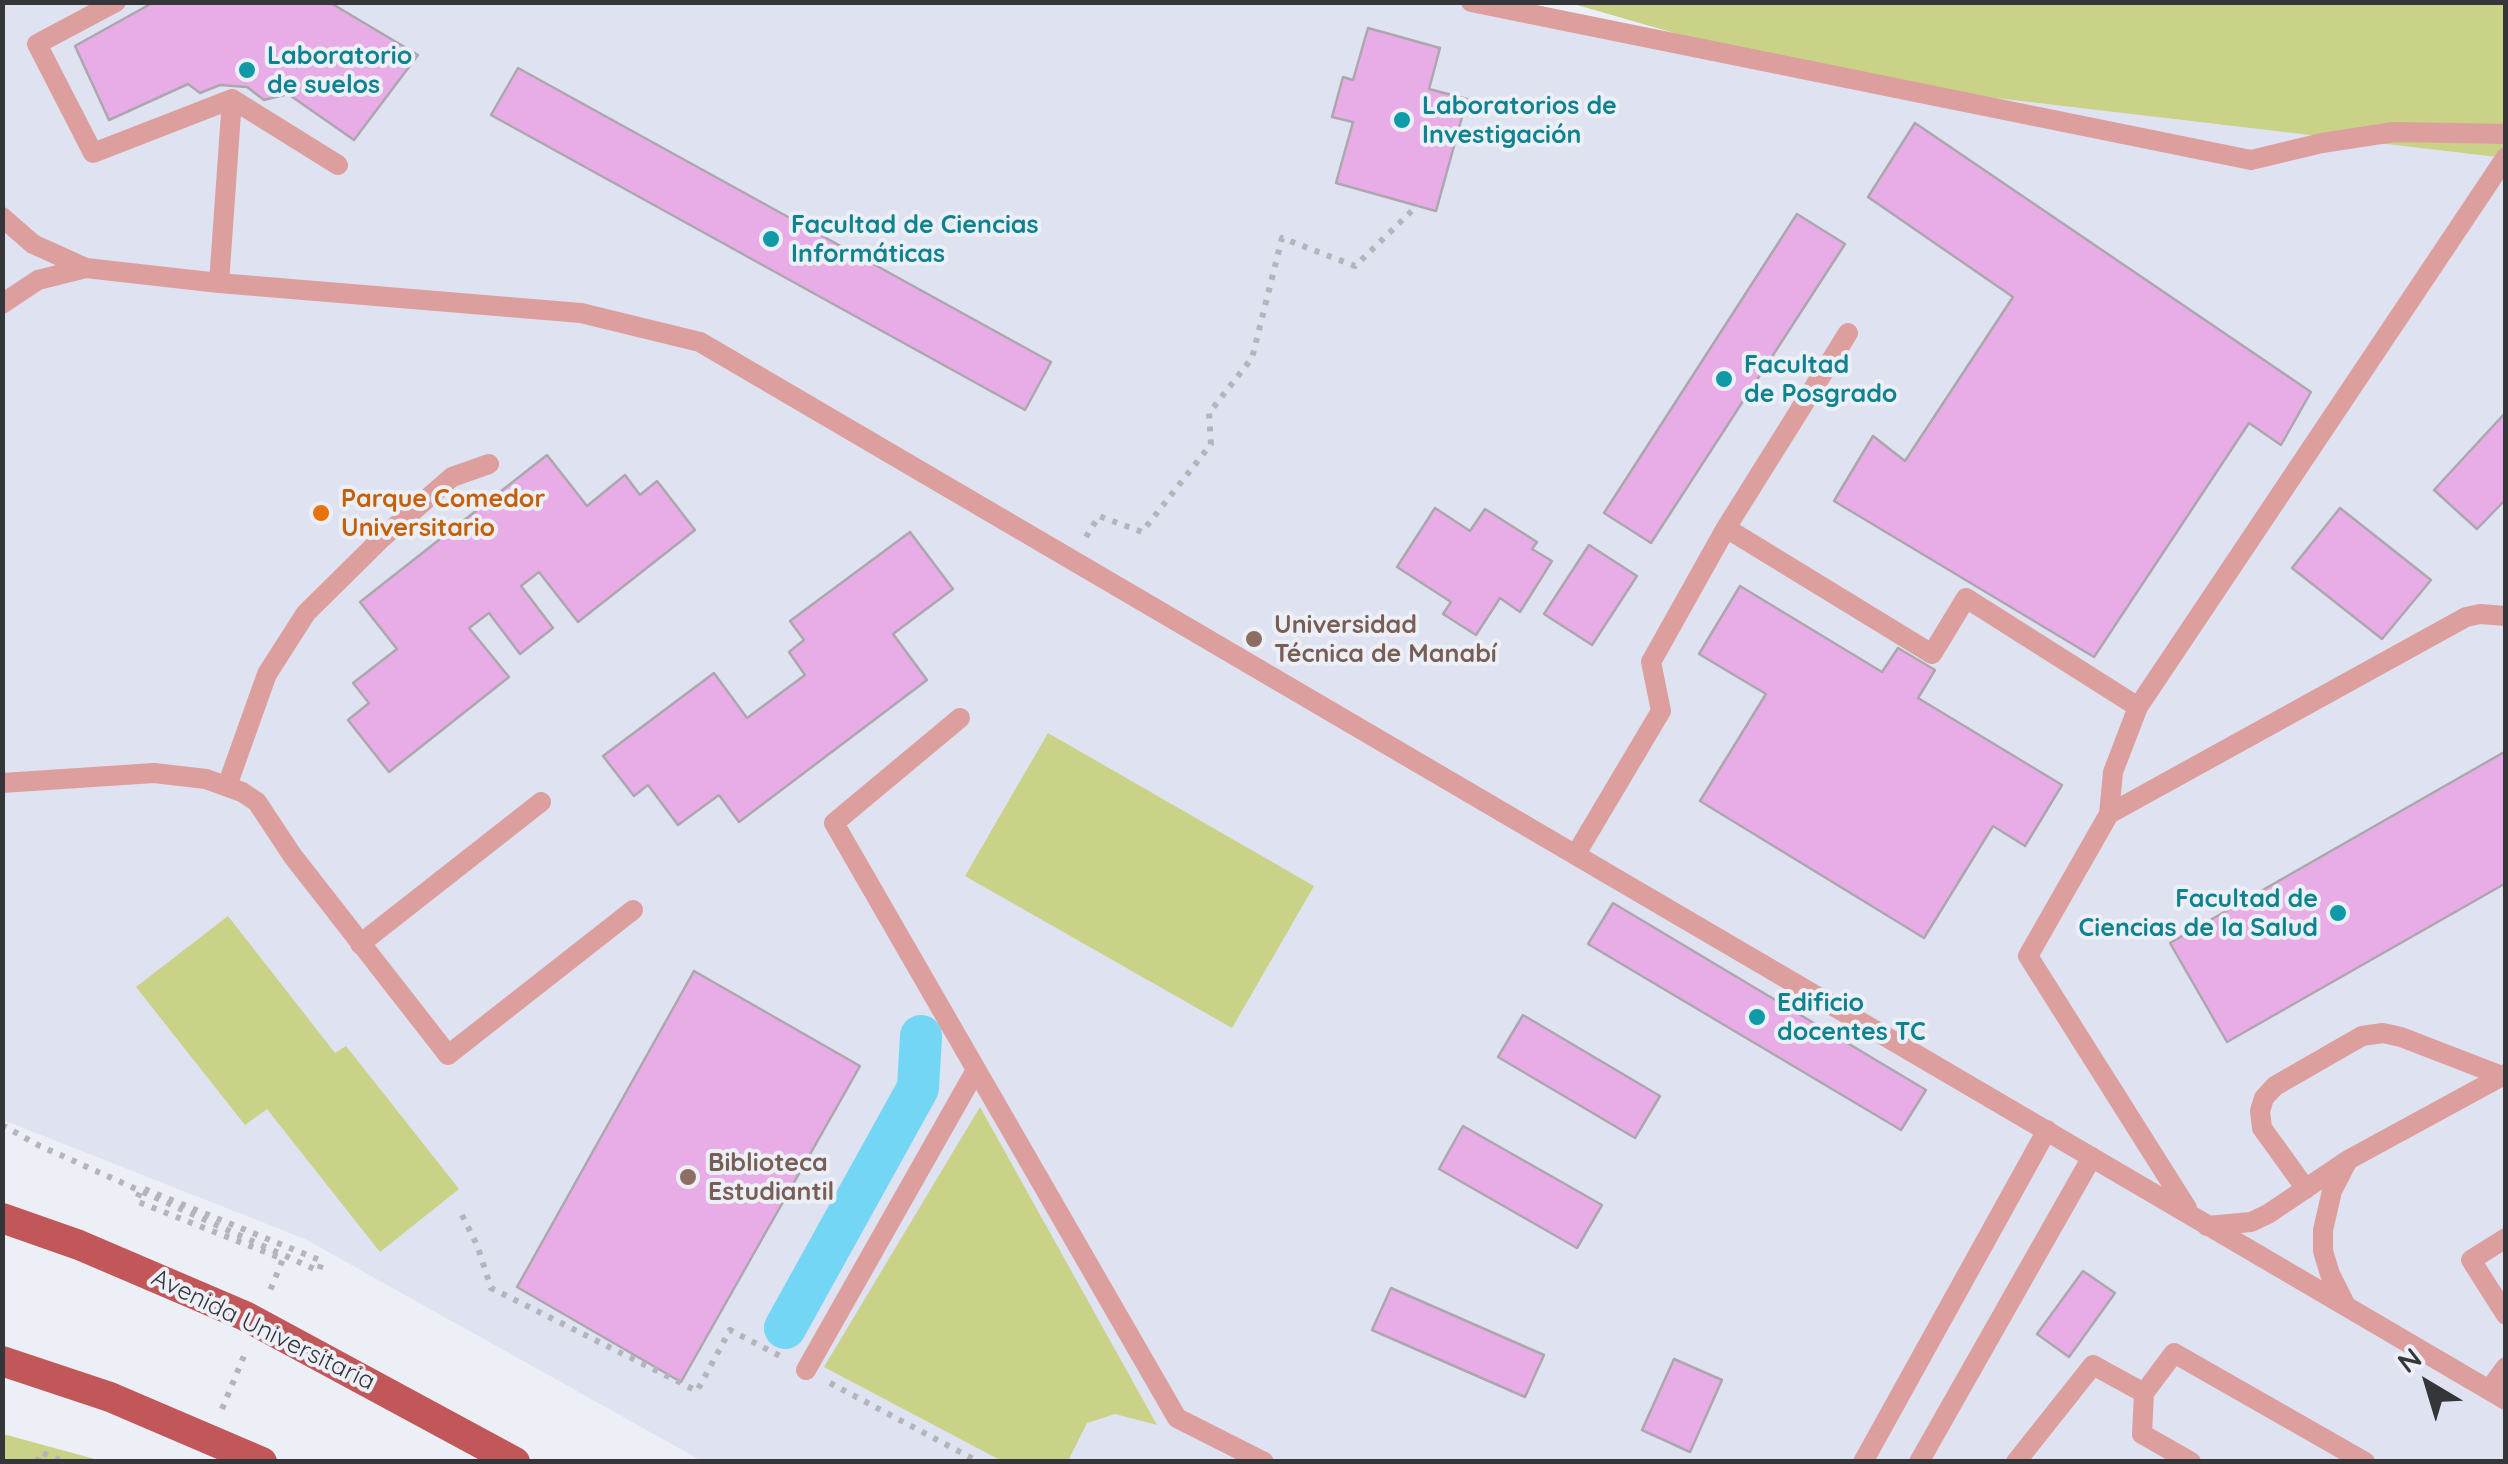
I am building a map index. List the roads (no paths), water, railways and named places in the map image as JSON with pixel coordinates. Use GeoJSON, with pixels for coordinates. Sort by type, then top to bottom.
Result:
{"type":"FeatureCollection","features":[{"type":"Feature","properties":{"kind":"main road","name":"Avenida Universitaria"},"geometry":{"type":"LineString","coordinates":[[2,1218],[79,1244],[246,1316],[515,1462]]}},
{"type":"Feature","properties":{"kind":"main road"},"geometry":{"type":"LineString","coordinates":[[2,1361],[110,1397],[262,1462]]}},
{"type":"Feature","properties":{"kind":"lane"},"geometry":{"type":"LineString","coordinates":[[116,2],[37,44],[93,153],[232,100]]}},
{"type":"Feature","properties":{"kind":"lane"},"geometry":{"type":"LineString","coordinates":[[1471,2],[2251,160],[2322,142],[2394,132],[2506,134]]}},
{"type":"Feature","properties":{"kind":"lane"},"geometry":{"type":"LineString","coordinates":[[232,100],[338,164]]}},
{"type":"Feature","properties":{"kind":"lane"},"geometry":{"type":"LineString","coordinates":[[219,283],[232,100]]}},
{"type":"Feature","properties":{"kind":"lane"},"geometry":{"type":"LineString","coordinates":[[2198,1220],[2028,956],[2108,814],[2114,772],[2138,707],[2506,157]]}},
{"type":"Feature","properties":{"kind":"lane"},"geometry":{"type":"LineString","coordinates":[[2,216],[34,244],[86,268],[581,314],[700,342],[2498,1395],[2506,1367]]}},
{"type":"Feature","properties":{"kind":"lane"},"geometry":{"type":"LineString","coordinates":[[2,304],[38,280],[86,268]]}},
{"type":"Feature","properties":{"kind":"lane"},"geometry":{"type":"LineString","coordinates":[[1576,854],[1661,711],[1651,662],[1726,528],[1848,333]]}},
{"type":"Feature","properties":{"kind":"lane"},"geometry":{"type":"LineString","coordinates":[[226,786],[267,674],[306,613],[382,538],[452,477],[489,464]]}},
{"type":"Feature","properties":{"kind":"lane"},"geometry":{"type":"LineString","coordinates":[[1726,528],[1932,654],[1966,598],[2138,707]]}},
{"type":"Feature","properties":{"kind":"lane"},"geometry":{"type":"LineString","coordinates":[[2108,814],[2466,617],[2506,616]]}},
{"type":"Feature","properties":{"kind":"lane"},"geometry":{"type":"LineString","coordinates":[[960,718],[834,822],[1177,1418],[1264,1462]]}},
{"type":"Feature","properties":{"kind":"lane"},"geometry":{"type":"LineString","coordinates":[[2,784],[154,773],[206,780],[257,802],[292,855],[448,1054],[632,910]]}},
{"type":"Feature","properties":{"kind":"lane"},"geometry":{"type":"LineString","coordinates":[[360,944],[541,802]]}},
{"type":"Feature","properties":{"kind":"lane"},"geometry":{"type":"LineString","coordinates":[[2306,1188],[2262,1128],[2260,1112],[2264,1098],[2275,1086],[2362,1036],[2401,1037],[2504,1075]]}},
{"type":"Feature","properties":{"kind":"lane"},"geometry":{"type":"LineString","coordinates":[[806,1370],[976,1070]]}},
{"type":"Feature","properties":{"kind":"lane"},"geometry":{"type":"LineString","coordinates":[[2198,1220],[2251,1222],[2348,1160],[2504,1075]]}},
{"type":"Feature","properties":{"kind":"lane"},"geometry":{"type":"LineString","coordinates":[[1864,1462],[2047,1130]]}},
{"type":"Feature","properties":{"kind":"lane"},"geometry":{"type":"LineString","coordinates":[[1918,1462],[2092,1158]]}},
{"type":"Feature","properties":{"kind":"lane"},"geometry":{"type":"LineString","coordinates":[[2346,1306],[2323,1252],[2323,1230],[2332,1191],[2348,1160]]}},
{"type":"Feature","properties":{"kind":"lane"},"geometry":{"type":"LineString","coordinates":[[2506,1238],[2471,1260],[2506,1315]]}},
{"type":"Feature","properties":{"kind":"lane"},"geometry":{"type":"LineString","coordinates":[[2191,1462],[2142,1434],[2144,1392],[2174,1352],[2366,1462]]}},
{"type":"Feature","properties":{"kind":"lane"},"geometry":{"type":"LineString","coordinates":[[2016,1462],[2093,1365],[2144,1392]]}},
{"type":"Feature","properties":{"kind":"waterway"},"geometry":{"type":"LineString","coordinates":[[785,1328],[918,1088],[921,1036]]}},
{"type":"Feature","properties":{"kind":"place","name":"Laboratorio de suelos"},"geometry":{"type":"Point","coordinates":[247,70]}},
{"type":"Feature","properties":{"kind":"place","name":"Laboratorios de Investigación"},"geometry":{"type":"Point","coordinates":[1402,120]}},
{"type":"Feature","properties":{"kind":"place","name":"Facultad de Ciencias Informáticas"},"geometry":{"type":"Point","coordinates":[771,239]}},
{"type":"Feature","properties":{"kind":"place","name":"Facultad de Posgrado"},"geometry":{"type":"Point","coordinates":[1724,379]}},
{"type":"Feature","properties":{"kind":"place","name":"Parque Comedor Universitario"},"geometry":{"type":"Point","coordinates":[321,513]}},
{"type":"Feature","properties":{"kind":"place","name":"Universidad Técnica de Manabí"},"geometry":{"type":"Point","coordinates":[1254,639]}},
{"type":"Feature","properties":{"kind":"place","name":"Facultad de Ciencias de la Salud"},"geometry":{"type":"Point","coordinates":[2338,913]}},
{"type":"Feature","properties":{"kind":"place","name":"Edificio docentes TC"},"geometry":{"type":"Point","coordinates":[1757,1017]}},
{"type":"Feature","properties":{"kind":"place","name":"Biblioteca Estudiantil"},"geometry":{"type":"Point","coordinates":[688,1177]}}]}
